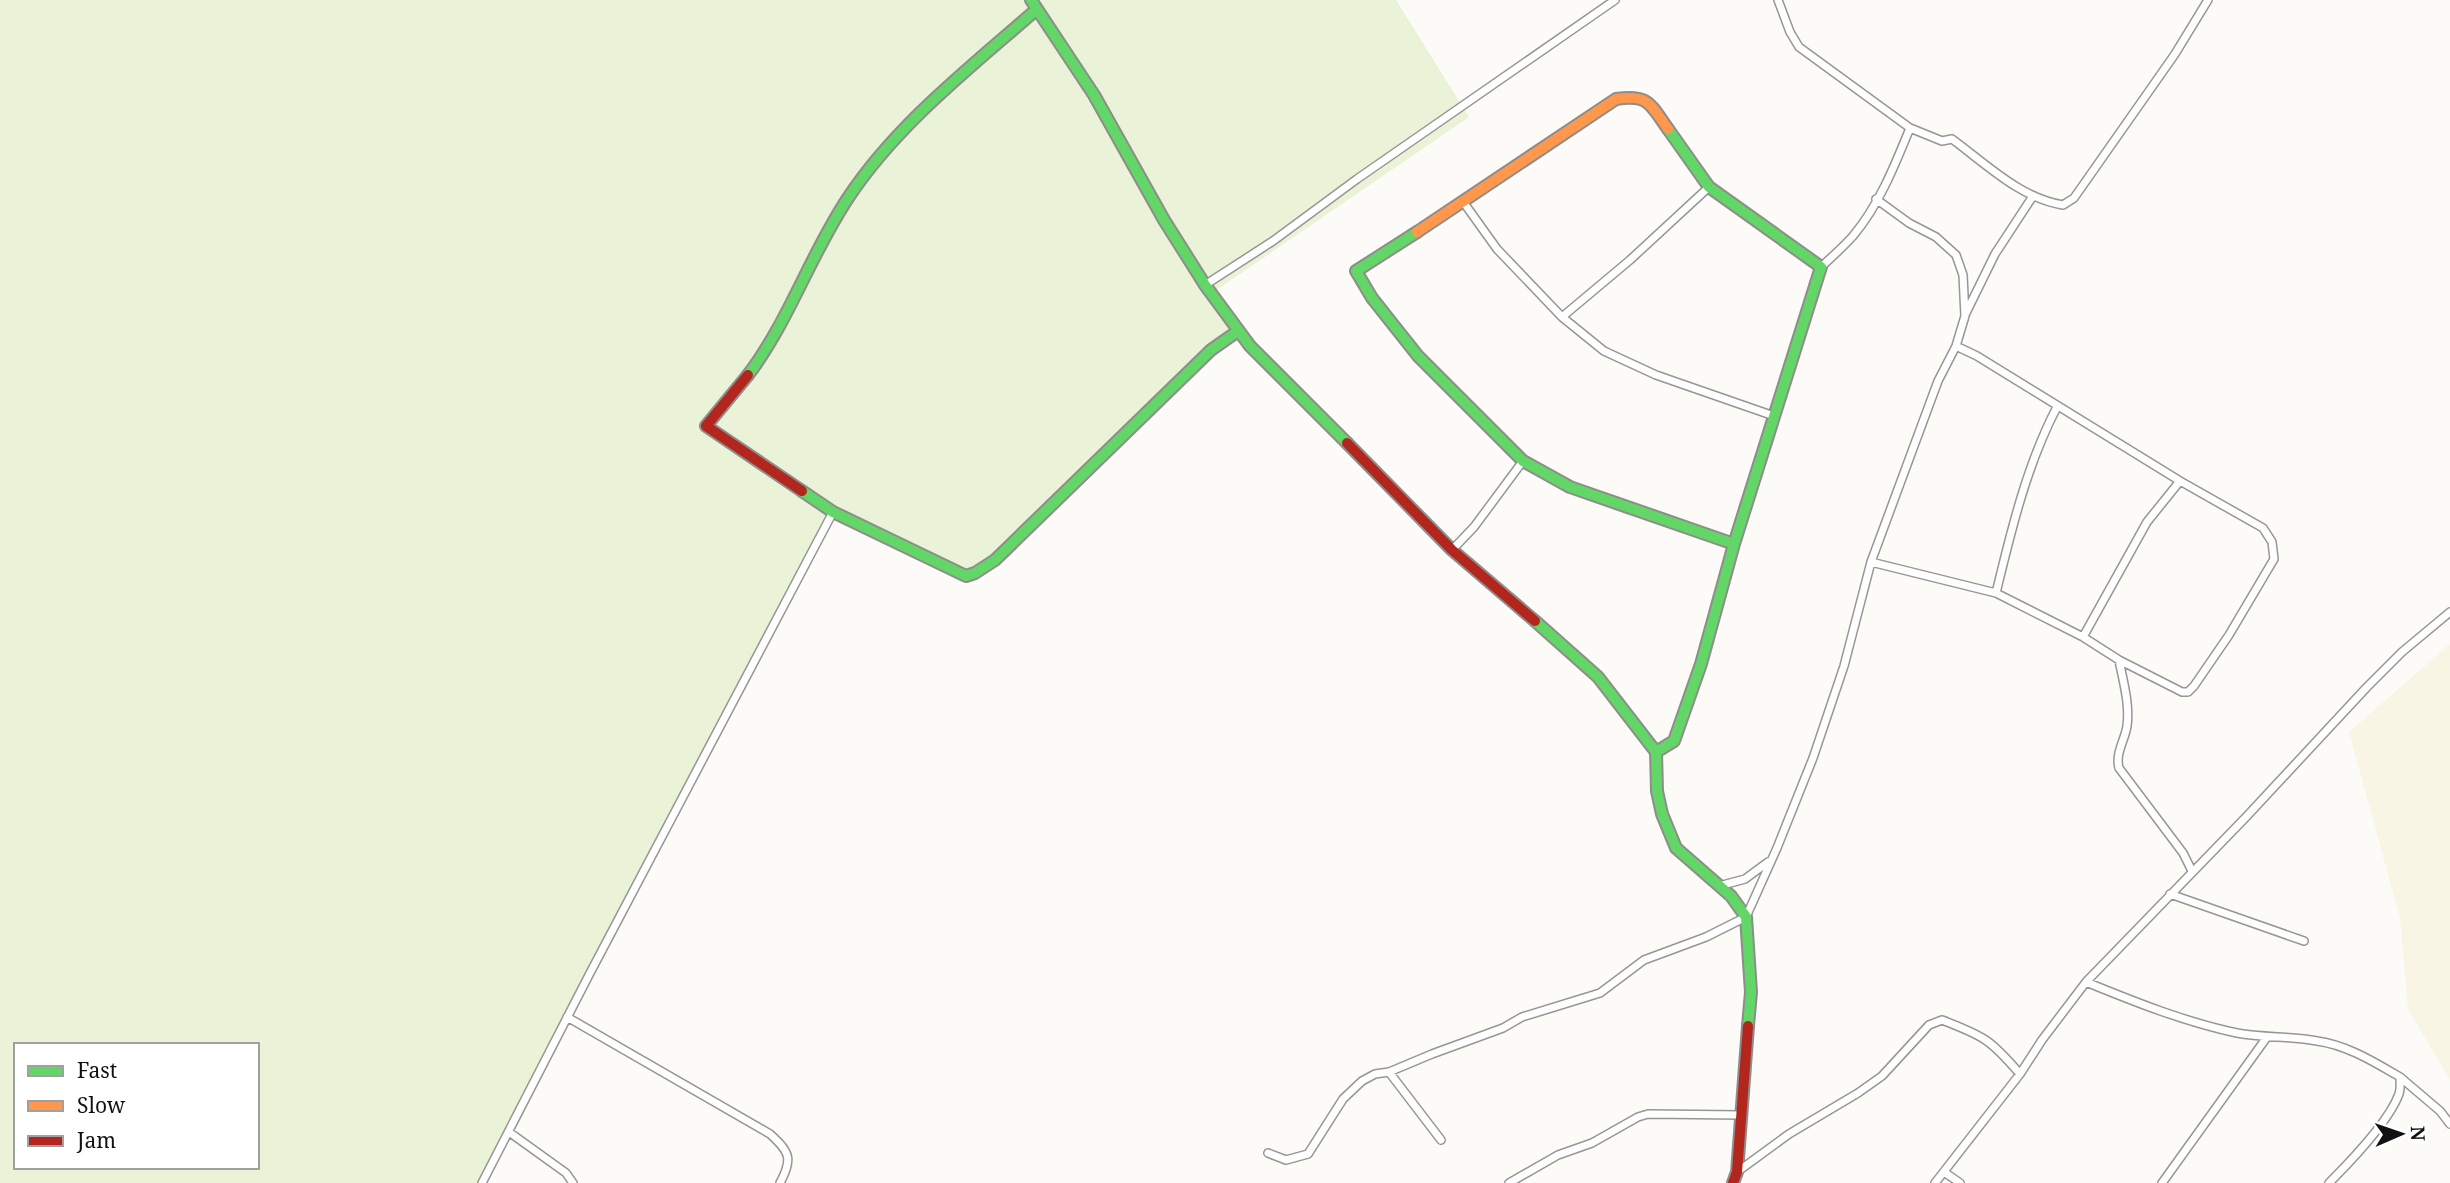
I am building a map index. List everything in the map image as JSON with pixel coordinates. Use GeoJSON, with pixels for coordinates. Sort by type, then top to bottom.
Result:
{"type":"FeatureCollection","features":[{"type":"Feature","properties":{"kind":"street"},"geometry":{"type":"LineString","coordinates":[[1205,285],[1273,241],[1378,164],[1615,0]]}},
{"type":"Feature","properties":{"kind":"street"},"geometry":{"type":"LineString","coordinates":[[1778,0],[1790,32],[1800,47],[1910,128],[1942,141],[1952,139],[2022,191],[2048,203],[2063,205],[2074,198],[2175,54],[2208,0]]}},
{"type":"Feature","properties":{"kind":"street"},"geometry":{"type":"LineString","coordinates":[[1238,331],[1211,349],[995,560],[966,576],[833,512],[706,426],[765,352],[797,296],[831,227],[861,180],[928,106],[1034,5],[1094,95],[1164,220],[1238,331],[1452,550],[1598,677],[1656,752],[1657,791],[1668,832],[1676,848],[1731,896],[1746,917]]}},
{"type":"Feature","properties":{"kind":"street"},"geometry":{"type":"LineString","coordinates":[[1734,544],[1570,487],[1523,461],[1418,356],[1372,298],[1356,271],[1464,203],[1616,99],[1636,96],[1651,105],[1709,187],[1821,267]]}},
{"type":"Feature","properties":{"kind":"street"},"geometry":{"type":"LineString","coordinates":[[1656,752],[1674,741],[1701,664],[1734,544],[1821,267],[1853,235],[1893,170],[1910,128]]}},
{"type":"Feature","properties":{"kind":"street"},"geometry":{"type":"LineString","coordinates":[[1563,317],[1709,187]]}},
{"type":"Feature","properties":{"kind":"street"},"geometry":{"type":"LineString","coordinates":[[1735,1178],[1751,992],[1746,917],[1830,709],[1871,562],[1938,381],[1995,254],[2033,196]]}},
{"type":"Feature","properties":{"kind":"street"},"geometry":{"type":"LineString","coordinates":[[1875,200],[1936,237],[1956,255],[1963,275],[1965,316]]}},
{"type":"Feature","properties":{"kind":"street"},"geometry":{"type":"LineString","coordinates":[[1464,203],[1497,248],[1563,317],[1605,351],[1646,370],[1774,416]]}},
{"type":"Feature","properties":{"kind":"street"},"geometry":{"type":"LineString","coordinates":[[1871,562],[1996,593],[2182,692],[2194,686],[2229,635],[2274,559],[2272,542],[2263,528],[2180,481],[1977,356],[1956,346]]}},
{"type":"Feature","properties":{"kind":"street"},"geometry":{"type":"LineString","coordinates":[[1996,593],[2014,520],[2035,454],[2057,407]]}},
{"type":"Feature","properties":{"kind":"street"},"geometry":{"type":"LineString","coordinates":[[1452,550],[1474,527],[1523,461]]}},
{"type":"Feature","properties":{"kind":"street"},"geometry":{"type":"LineString","coordinates":[[2083,637],[2147,522],[2180,481]]}},
{"type":"Feature","properties":{"kind":"street"},"geometry":{"type":"LineString","coordinates":[[482,1183],[833,512]]}},
{"type":"Feature","properties":{"kind":"street"},"geometry":{"type":"LineString","coordinates":[[1935,1183],[2020,1074],[2086,982],[2248,816],[2367,687],[2402,652],[2450,612]]}},
{"type":"Feature","properties":{"kind":"street"},"geometry":{"type":"LineString","coordinates":[[2119,660],[2127,708],[2127,726],[2118,762],[2119,768],[2183,852],[2192,871]]}},
{"type":"Feature","properties":{"kind":"street"},"geometry":{"type":"LineString","coordinates":[[1719,886],[1745,879],[1771,860]]}},
{"type":"Feature","properties":{"kind":"street"},"geometry":{"type":"LineString","coordinates":[[2170,894],[2304,941]]}},
{"type":"Feature","properties":{"kind":"street"},"geometry":{"type":"LineString","coordinates":[[1268,1153],[1286,1160],[1308,1154],[1343,1099],[1362,1081],[1375,1074],[1390,1072],[1503,1028],[1522,1017],[1600,993],[1644,960],[1706,937],[1746,917]]}},
{"type":"Feature","properties":{"kind":"street"},"geometry":{"type":"LineString","coordinates":[[2086,982],[2163,1013],[2238,1033],[2318,1041],[2343,1047],[2400,1077],[2431,1102],[2450,1124]]}},
{"type":"Feature","properties":{"kind":"street"},"geometry":{"type":"LineString","coordinates":[[567,1017],[770,1134],[786,1148],[789,1166],[780,1183]]}},
{"type":"Feature","properties":{"kind":"street"},"geometry":{"type":"LineString","coordinates":[[1735,1178],[1789,1134],[1882,1076],[1929,1025],[1936,1021],[1942,1020],[1978,1034],[1996,1047],[2020,1074]]}},
{"type":"Feature","properties":{"kind":"street"},"geometry":{"type":"LineString","coordinates":[[2162,1183],[2267,1037]]}},
{"type":"Feature","properties":{"kind":"street"},"geometry":{"type":"LineString","coordinates":[[1390,1072],[1441,1140]]}},
{"type":"Feature","properties":{"kind":"street"},"geometry":{"type":"LineString","coordinates":[[2329,1183],[2364,1146],[2396,1101],[2401,1090],[2400,1077]]}},
{"type":"Feature","properties":{"kind":"street"},"geometry":{"type":"LineString","coordinates":[[1509,1183],[1558,1155],[1583,1147],[1648,1114],[1741,1115]]}},
{"type":"Feature","properties":{"kind":"street"},"geometry":{"type":"LineString","coordinates":[[509,1132],[566,1173],[573,1183]]}},
{"type":"Feature","properties":{"kind":"street"},"geometry":{"type":"LineString","coordinates":[[1944,1172],[1960,1183]]}},
{"type":"Feature","properties":{"kind":"shaded area"},"geometry":{"type":"Polygon","coordinates":[[[2450,644],[2450,1080],[2408,1009],[2400,918],[2349,732],[2450,644]]]}},
{"type":"Feature","properties":{"kind":"green space"},"geometry":{"type":"Polygon","coordinates":[[[0,0],[1396,0],[1469,117],[1212,293],[1238,331],[995,560],[966,576],[833,512],[482,1183],[0,1183],[0,0]]]}},
{"type":"Feature","properties":{"kind":"traffic: fast"},"geometry":{"type":"LineString","coordinates":[[1031,0],[1094,95],[1164,220],[1205,285],[1250,346],[1347,443]]}},
{"type":"Feature","properties":{"kind":"traffic: fast"},"geometry":{"type":"LineString","coordinates":[[748,375],[776,333],[834,220],[867,171],[936,98],[1037,9]]}},
{"type":"Feature","properties":{"kind":"traffic: fast"},"geometry":{"type":"LineString","coordinates":[[1656,752],[1674,741],[1701,664],[1734,544],[1821,267],[1709,187],[1668,129]]}},
{"type":"Feature","properties":{"kind":"traffic: fast"},"geometry":{"type":"LineString","coordinates":[[1417,232],[1356,271],[1372,298],[1418,356],[1523,461],[1570,487],[1734,544]]}},
{"type":"Feature","properties":{"kind":"traffic: fast"},"geometry":{"type":"LineString","coordinates":[[802,491],[833,512],[966,576],[975,573],[995,560],[1211,350],[1238,331]]}},
{"type":"Feature","properties":{"kind":"traffic: fast"},"geometry":{"type":"LineString","coordinates":[[1535,621],[1598,677],[1656,752],[1657,791],[1662,814],[1676,848],[1731,896],[1746,917],[1751,992],[1748,1026]]}},
{"type":"Feature","properties":{"kind":"traffic: slow"},"geometry":{"type":"LineString","coordinates":[[1417,232],[1616,99],[1636,98],[1648,103],[1668,129]]}},
{"type":"Feature","properties":{"kind":"traffic: jam"},"geometry":{"type":"LineString","coordinates":[[748,375],[706,426],[802,491]]}},
{"type":"Feature","properties":{"kind":"traffic: jam"},"geometry":{"type":"LineString","coordinates":[[1347,443],[1452,550],[1535,621]]}},
{"type":"Feature","properties":{"kind":"traffic: jam"},"geometry":{"type":"LineString","coordinates":[[1733,1183],[1737,1172],[1748,1026]]}}]}
